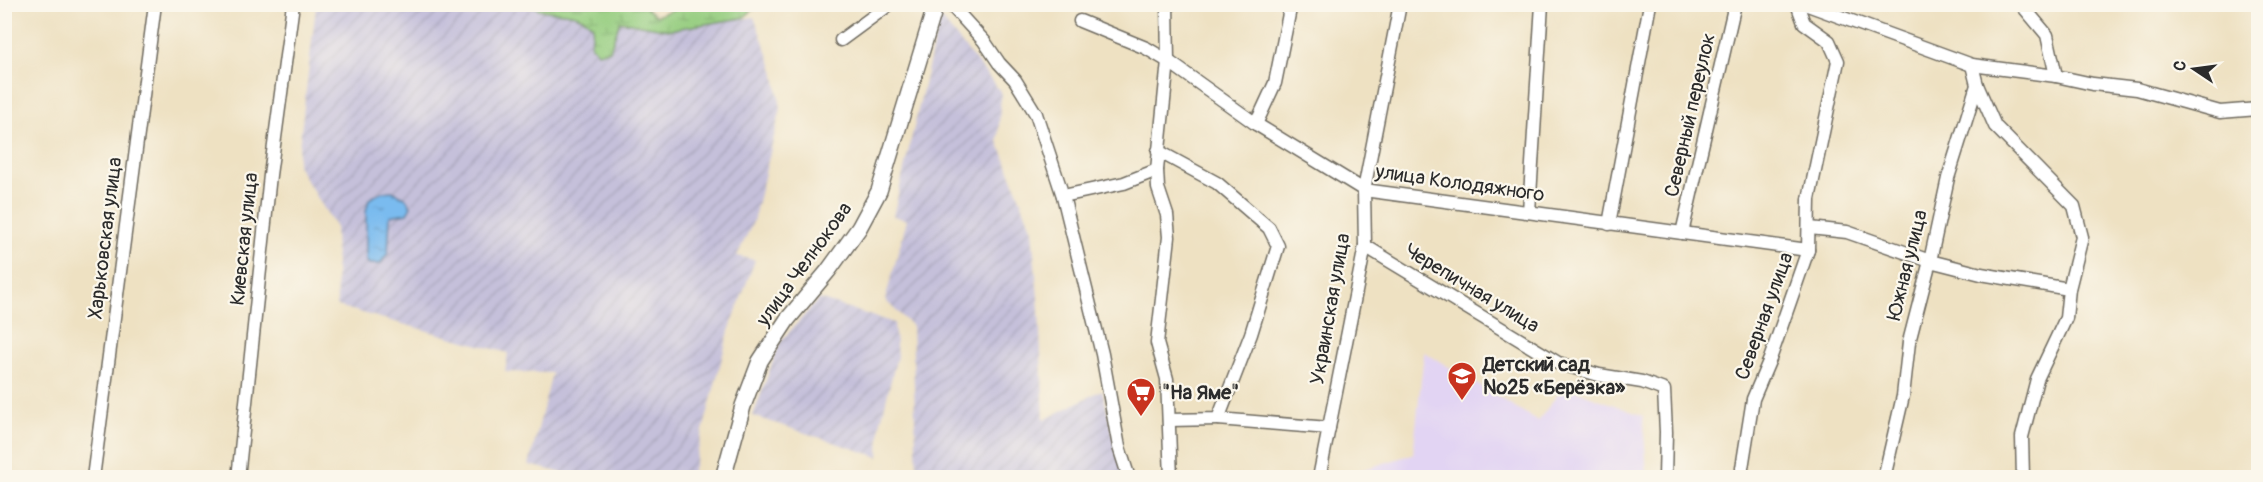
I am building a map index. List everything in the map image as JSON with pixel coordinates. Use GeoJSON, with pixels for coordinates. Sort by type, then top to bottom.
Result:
{"type":"FeatureCollection","features":[{"type":"Feature","properties":{"kind":"main road","name":"улица Челнокова"},"geometry":{"type":"LineString","coordinates":[[723,477],[743,406],[760,362],[787,320],[828,271],[859,228],[879,191],[936,4]]}},
{"type":"Feature","properties":{"kind":"street","name":"Харьковская улица"},"geometry":{"type":"LineString","coordinates":[[93,477],[155,4]]}},
{"type":"Feature","properties":{"kind":"street","name":"Киевская улица"},"geometry":{"type":"LineString","coordinates":[[238,477],[269,187],[293,4]]}},
{"type":"Feature","properties":{"kind":"street"},"geometry":{"type":"LineString","coordinates":[[841,40],[890,4]]}},
{"type":"Feature","properties":{"kind":"street"},"geometry":{"type":"LineString","coordinates":[[950,4],[1015,80],[1036,114],[1063,196],[1102,354],[1119,447],[1129,477]]}},
{"type":"Feature","properties":{"kind":"street"},"geometry":{"type":"LineString","coordinates":[[1167,4],[1168,61],[1157,170],[1158,188],[1167,215],[1169,237],[1157,343],[1167,379],[1171,477]]}},
{"type":"Feature","properties":{"kind":"street"},"geometry":{"type":"LineString","coordinates":[[1256,124],[1275,83],[1291,4]]}},
{"type":"Feature","properties":{"kind":"street","name":"Украинская улица"},"geometry":{"type":"LineString","coordinates":[[1319,477],[1365,246],[1364,190],[1400,4]]}},
{"type":"Feature","properties":{"kind":"street"},"geometry":{"type":"LineString","coordinates":[[1529,212],[1542,4]]}},
{"type":"Feature","properties":{"kind":"street"},"geometry":{"type":"LineString","coordinates":[[1609,224],[1650,4]]}},
{"type":"Feature","properties":{"kind":"street","name":"Северный переулок"},"geometry":{"type":"LineString","coordinates":[[1682,233],[1735,4]]}},
{"type":"Feature","properties":{"kind":"street","name":"Северная улица"},"geometry":{"type":"LineString","coordinates":[[1742,477],[1753,399],[1770,359],[1808,250],[1809,199],[1838,61],[1829,41],[1804,23],[1797,4]]}},
{"type":"Feature","properties":{"kind":"street"},"geometry":{"type":"LineString","coordinates":[[1805,4],[1972,65],[2137,89],[2220,112],[2259,109]]}},
{"type":"Feature","properties":{"kind":"street"},"geometry":{"type":"LineString","coordinates":[[2021,4],[2047,35],[2056,76]]}},
{"type":"Feature","properties":{"kind":"street","name":"улица Колодяжного"},"geometry":{"type":"LineString","coordinates":[[1080,21],[1146,48],[1168,61],[1256,124],[1364,190],[1808,250]]}},
{"type":"Feature","properties":{"kind":"street"},"geometry":{"type":"LineString","coordinates":[[1972,65],[1977,85],[1995,126],[2074,206],[2082,237],[2069,289],[2066,318],[2037,379],[2022,437],[2023,477]]}},
{"type":"Feature","properties":{"kind":"street","name":"Южная улица"},"geometry":{"type":"LineString","coordinates":[[1884,477],[1903,396],[1909,342],[1948,178],[1977,85]]}},
{"type":"Feature","properties":{"kind":"street"},"geometry":{"type":"LineString","coordinates":[[1158,151],[1217,183],[1269,228],[1278,246],[1251,334],[1218,419]]}},
{"type":"Feature","properties":{"kind":"street"},"geometry":{"type":"LineString","coordinates":[[1063,196],[1124,183],[1157,170]]}},
{"type":"Feature","properties":{"kind":"street"},"geometry":{"type":"LineString","coordinates":[[1810,228],[1847,232],[1930,261],[1981,274],[2069,289]]}},
{"type":"Feature","properties":{"kind":"street","name":"Черепичная улица"},"geometry":{"type":"LineString","coordinates":[[1365,246],[1558,363],[1599,375],[1642,382],[1664,390],[1665,477]]}},
{"type":"Feature","properties":{"kind":"street"},"geometry":{"type":"LineString","coordinates":[[1169,420],[1218,419],[1329,428]]}},
{"type":"Feature","properties":{"kind":"shaded area"},"geometry":{"type":"Polygon","coordinates":[[[318,5],[519,5],[668,30],[754,17],[774,70],[781,108],[753,222],[737,256],[755,260],[729,331],[691,477],[579,477],[529,465],[552,373],[505,372],[508,353],[337,306],[335,226],[297,165],[318,5]]]}},
{"type":"Feature","properties":{"kind":"shaded area"},"geometry":{"type":"Polygon","coordinates":[[[940,17],[1001,92],[998,141],[1032,230],[1039,309],[1044,420],[1102,390],[1124,477],[917,477],[912,326],[885,300],[907,220],[893,216],[940,17]]]}},
{"type":"Feature","properties":{"kind":"shaded area"},"geometry":{"type":"Polygon","coordinates":[[[819,299],[894,323],[897,356],[880,425],[879,457],[753,416],[780,342],[819,299]]]}},
{"type":"Feature","properties":{"kind":"shaded area","name":"Детский сад №25 «Берёзка»"},"geometry":{"type":"Polygon","coordinates":[[[1424,352],[1538,421],[1564,386],[1643,416],[1647,477],[1339,477],[1413,454],[1424,352]]]}},
{"type":"Feature","properties":{"kind":"green space"},"geometry":{"type":"Polygon","coordinates":[[[722,4],[759,5],[743,18],[668,30],[620,21],[610,50],[598,53],[591,45],[593,26],[586,20],[570,14],[538,9],[531,5],[642,5],[656,16],[680,7],[722,4]]]}},
{"type":"Feature","properties":{"kind":"water"},"geometry":{"type":"Polygon","coordinates":[[[392,191],[405,197],[411,206],[407,213],[390,216],[388,253],[380,264],[369,264],[366,260],[366,211],[369,199],[382,192],[392,191]]]}},
{"type":"Feature","properties":{"kind":"place","name":"Детский сад №25 «Берёзка»"},"geometry":{"type":"Point","coordinates":[1462,402]}},
{"type":"Feature","properties":{"kind":"place","name":"\"На Яме\""},"geometry":{"type":"Point","coordinates":[1141,418]}}]}
